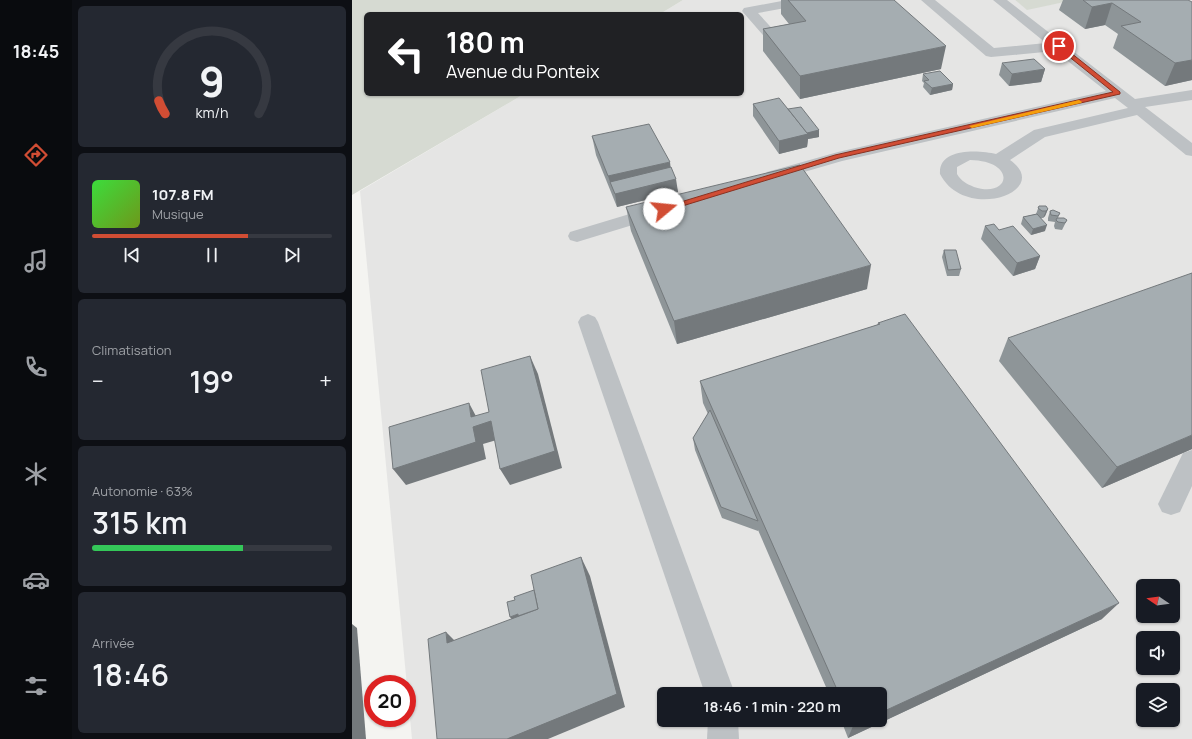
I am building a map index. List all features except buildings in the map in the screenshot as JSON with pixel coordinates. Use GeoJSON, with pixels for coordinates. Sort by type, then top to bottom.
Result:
{"type":"FeatureCollection","features":[{"type":"Feature","properties":{"kind":"street"},"geometry":{"type":"LineString","coordinates":[[774,39],[749,11],[807,0]]}},
{"type":"Feature","properties":{"kind":"street"},"geometry":{"type":"LineString","coordinates":[[927,0],[991,53],[1059,46]]}},
{"type":"Feature","properties":{"kind":"street"},"geometry":{"type":"LineString","coordinates":[[998,0],[1192,151]]}},
{"type":"Feature","properties":{"kind":"street"},"geometry":{"type":"LineString","coordinates":[[756,182],[838,157],[1118,93]]}},
{"type":"Feature","properties":{"kind":"street"},"geometry":{"type":"LineString","coordinates":[[998,160],[1040,133],[1136,107],[1192,95]]}},
{"type":"Feature","properties":{"kind":"street"},"geometry":{"type":"LineString","coordinates":[[577,236],[674,206]]}},
{"type":"Feature","properties":{"kind":"street"},"geometry":{"type":"LineString","coordinates":[[588,322],[718,687]]}},
{"type":"Feature","properties":{"kind":"street"},"geometry":{"type":"LineString","coordinates":[[1171,504],[1192,460]]}},
{"type":"Feature","properties":{"kind":"street"},"geometry":{"type":"LineString","coordinates":[[723,727],[723,739]]}},
{"type":"Feature","properties":{"kind":"shaded area"},"geometry":{"type":"Polygon","coordinates":[[[352,0],[683,0],[663,12],[364,12],[364,96],[521,96],[352,195],[352,0]]]}},
{"type":"Feature","properties":{"kind":"shaded area"},"geometry":{"type":"Polygon","coordinates":[[[683,0],[1015,0],[1027,9],[1074,0],[1192,0],[1192,739],[412,739],[411,727],[416,727],[416,675],[406,675],[360,191],[521,96],[744,96],[744,12],[663,12],[683,0]]]}},
{"type":"Feature","properties":{"kind":"shaded area"},"geometry":{"type":"Polygon","coordinates":[[[1015,0],[1074,0],[1027,10],[1015,0]]]}},
{"type":"Feature","properties":{"kind":"slow traffic"},"geometry":{"type":"LineString","coordinates":[[972,126],[1079,102]]}},
{"type":"Feature","properties":{"kind":"route"},"geometry":{"type":"LineString","coordinates":[[664,209],[838,157],[1118,93],[1059,46]]}}]}
